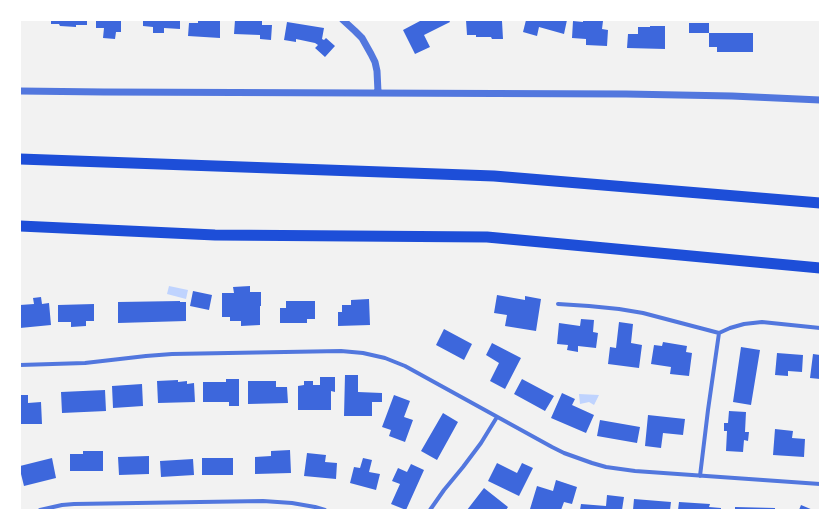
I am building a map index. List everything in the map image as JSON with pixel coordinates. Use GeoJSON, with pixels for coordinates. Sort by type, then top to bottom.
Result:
{"type":"FeatureCollection","features":[{"type":"Feature","properties":{"kind":"highway"},"geometry":{"type":"LineString","coordinates":[[20,159],[494,176],[820,203]]}},
{"type":"Feature","properties":{"kind":"highway"},"geometry":{"type":"LineString","coordinates":[[20,226],[215,235],[487,237],[820,268]]}},
{"type":"Feature","properties":{"kind":"street"},"geometry":{"type":"LineString","coordinates":[[343,20],[362,38],[375,62],[378,92]]}},
{"type":"Feature","properties":{"kind":"street"},"geometry":{"type":"LineString","coordinates":[[20,91],[679,94],[820,100]]}},
{"type":"Feature","properties":{"kind":"street"},"geometry":{"type":"LineString","coordinates":[[558,304],[619,309],[643,313],[719,333],[744,324],[762,322],[820,328]]}},
{"type":"Feature","properties":{"kind":"street"},"geometry":{"type":"LineString","coordinates":[[700,476],[719,333]]}},
{"type":"Feature","properties":{"kind":"street"},"geometry":{"type":"LineString","coordinates":[[20,365],[85,363],[172,354],[363,353],[385,358],[405,366],[552,447],[592,463],[620,469],[820,484]]}},
{"type":"Feature","properties":{"kind":"street"},"geometry":{"type":"LineString","coordinates":[[430,510],[444,490],[476,451],[497,417]]}},
{"type":"Feature","properties":{"kind":"street"},"geometry":{"type":"LineString","coordinates":[[40,510],[74,504],[263,501],[292,503],[325,510]]}},
{"type":"Feature","properties":{"kind":"water"},"geometry":{"type":"Polygon","coordinates":[[[169,286],[188,290],[186,299],[167,294],[169,286]]]}},
{"type":"Feature","properties":{"kind":"water"},"geometry":{"type":"Polygon","coordinates":[[[579,394],[599,395],[594,405],[589,402],[580,404],[579,394]]]}},
{"type":"Feature","properties":{"kind":"building"},"geometry":{"type":"Polygon","coordinates":[[[51,20],[87,20],[87,25],[76,25],[76,27],[60,26],[59,24],[51,24],[51,20]]]}},
{"type":"Feature","properties":{"kind":"building"},"geometry":{"type":"Polygon","coordinates":[[[96,20],[121,20],[121,32],[116,32],[115,39],[103,38],[104,28],[96,28],[96,20]]]}},
{"type":"Feature","properties":{"kind":"building"},"geometry":{"type":"Polygon","coordinates":[[[143,20],[180,20],[180,29],[164,28],[164,33],[153,33],[153,27],[143,26],[143,20]]]}},
{"type":"Feature","properties":{"kind":"building"},"geometry":{"type":"Polygon","coordinates":[[[198,20],[220,20],[220,38],[188,36],[189,23],[198,23],[198,20]]]}},
{"type":"Feature","properties":{"kind":"building"},"geometry":{"type":"Polygon","coordinates":[[[235,20],[262,20],[262,25],[272,25],[271,40],[260,39],[260,35],[234,34],[235,20]]]}},
{"type":"Feature","properties":{"kind":"building"},"geometry":{"type":"Polygon","coordinates":[[[419,20],[449,20],[450,22],[424,35],[430,47],[415,54],[403,30],[420,21],[419,20]]]}},
{"type":"Feature","properties":{"kind":"building"},"geometry":{"type":"Polygon","coordinates":[[[466,20],[502,21],[503,39],[492,39],[491,37],[476,37],[476,35],[467,35],[466,20]]]}},
{"type":"Feature","properties":{"kind":"building"},"geometry":{"type":"Polygon","coordinates":[[[526,20],[567,20],[564,34],[539,27],[537,36],[523,32],[526,20]]]}},
{"type":"Feature","properties":{"kind":"building"},"geometry":{"type":"Polygon","coordinates":[[[583,20],[603,21],[602,29],[608,30],[607,46],[586,45],[586,39],[572,38],[573,21],[583,22],[583,20]]]}},
{"type":"Feature","properties":{"kind":"building"},"geometry":{"type":"Polygon","coordinates":[[[287,22],[324,28],[322,39],[324,40],[326,38],[335,46],[325,57],[315,48],[318,45],[315,43],[296,39],[296,42],[284,40],[287,22]]]}},
{"type":"Feature","properties":{"kind":"building"},"geometry":{"type":"Polygon","coordinates":[[[689,23],[709,23],[709,33],[689,33],[689,23]]]}},
{"type":"Feature","properties":{"kind":"building"},"geometry":{"type":"Polygon","coordinates":[[[665,26],[665,49],[627,48],[628,34],[638,34],[638,27],[665,26]]]}},
{"type":"Feature","properties":{"kind":"building"},"geometry":{"type":"Polygon","coordinates":[[[709,33],[753,33],[753,52],[717,52],[717,47],[709,47],[709,33]]]}},
{"type":"Feature","properties":{"kind":"building"},"geometry":{"type":"Polygon","coordinates":[[[250,286],[250,292],[261,292],[260,325],[241,326],[241,321],[230,321],[230,317],[222,317],[222,293],[234,293],[233,287],[250,286]]]}},
{"type":"Feature","properties":{"kind":"building"},"geometry":{"type":"Polygon","coordinates":[[[193,291],[212,295],[209,310],[190,306],[193,291]]]}},
{"type":"Feature","properties":{"kind":"building"},"geometry":{"type":"Polygon","coordinates":[[[497,295],[525,300],[525,296],[541,299],[536,331],[505,326],[507,315],[494,313],[497,295]]]}},
{"type":"Feature","properties":{"kind":"building"},"geometry":{"type":"Polygon","coordinates":[[[41,297],[42,304],[49,303],[51,325],[20,328],[20,305],[34,304],[33,298],[41,297]]]}},
{"type":"Feature","properties":{"kind":"building"},"geometry":{"type":"Polygon","coordinates":[[[369,299],[370,325],[338,326],[338,312],[342,312],[342,305],[351,305],[351,300],[369,299]]]}},
{"type":"Feature","properties":{"kind":"building"},"geometry":{"type":"Polygon","coordinates":[[[286,301],[315,301],[315,319],[307,319],[307,323],[280,323],[280,308],[286,308],[286,301]]]}},
{"type":"Feature","properties":{"kind":"building"},"geometry":{"type":"Polygon","coordinates":[[[118,302],[186,302],[186,321],[118,323],[118,302]]]}},
{"type":"Feature","properties":{"kind":"building"},"geometry":{"type":"Polygon","coordinates":[[[94,304],[94,321],[86,321],[86,326],[71,327],[71,322],[58,322],[58,305],[94,304]]]}},
{"type":"Feature","properties":{"kind":"building"},"geometry":{"type":"Polygon","coordinates":[[[581,319],[594,320],[593,332],[598,333],[596,348],[578,346],[578,352],[567,350],[568,345],[557,344],[559,323],[580,326],[581,319]]]}},
{"type":"Feature","properties":{"kind":"building"},"geometry":{"type":"Polygon","coordinates":[[[619,322],[633,324],[631,343],[642,345],[639,368],[608,364],[610,347],[616,348],[619,322]]]}},
{"type":"Feature","properties":{"kind":"building"},"geometry":{"type":"Polygon","coordinates":[[[444,329],[472,344],[464,360],[436,345],[444,329]]]}},
{"type":"Feature","properties":{"kind":"building"},"geometry":{"type":"Polygon","coordinates":[[[663,342],[687,346],[686,352],[692,353],[689,376],[670,374],[671,367],[651,364],[654,345],[662,346],[663,342]]]}},
{"type":"Feature","properties":{"kind":"building"},"geometry":{"type":"Polygon","coordinates":[[[492,343],[521,358],[505,389],[490,381],[499,363],[486,355],[492,343]]]}},
{"type":"Feature","properties":{"kind":"building"},"geometry":{"type":"Polygon","coordinates":[[[741,347],[760,350],[751,405],[733,402],[741,347]]]}},
{"type":"Feature","properties":{"kind":"building"},"geometry":{"type":"Polygon","coordinates":[[[777,353],[803,355],[802,372],[788,371],[788,376],[775,375],[777,353]]]}},
{"type":"Feature","properties":{"kind":"building"},"geometry":{"type":"Polygon","coordinates":[[[813,354],[820,355],[820,379],[810,378],[813,354]]]}},
{"type":"Feature","properties":{"kind":"building"},"geometry":{"type":"Polygon","coordinates":[[[345,375],[358,375],[358,392],[382,393],[382,402],[372,402],[372,416],[344,416],[345,375]]]}},
{"type":"Feature","properties":{"kind":"building"},"geometry":{"type":"Polygon","coordinates":[[[320,377],[335,377],[335,392],[331,391],[331,410],[298,410],[298,386],[304,385],[304,381],[313,381],[313,385],[320,385],[320,377]]]}},
{"type":"Feature","properties":{"kind":"building"},"geometry":{"type":"Polygon","coordinates":[[[226,379],[239,379],[239,406],[229,406],[229,402],[203,402],[203,382],[226,382],[226,379]]]}},
{"type":"Feature","properties":{"kind":"building"},"geometry":{"type":"Polygon","coordinates":[[[522,379],[554,396],[545,411],[514,394],[522,379]]]}},
{"type":"Feature","properties":{"kind":"building"},"geometry":{"type":"Polygon","coordinates":[[[178,380],[178,382],[187,381],[187,384],[194,383],[195,402],[158,403],[157,381],[178,380]]]}},
{"type":"Feature","properties":{"kind":"building"},"geometry":{"type":"Polygon","coordinates":[[[248,381],[276,381],[276,387],[287,387],[288,403],[248,404],[248,381]]]}},
{"type":"Feature","properties":{"kind":"building"},"geometry":{"type":"Polygon","coordinates":[[[142,384],[143,406],[113,408],[112,386],[142,384]]]}},
{"type":"Feature","properties":{"kind":"building"},"geometry":{"type":"Polygon","coordinates":[[[105,390],[106,411],[62,413],[61,392],[105,390]]]}},
{"type":"Feature","properties":{"kind":"building"},"geometry":{"type":"Polygon","coordinates":[[[562,393],[575,399],[572,405],[594,415],[586,433],[551,418],[562,393]]]}},
{"type":"Feature","properties":{"kind":"building"},"geometry":{"type":"Polygon","coordinates":[[[20,395],[28,395],[28,403],[41,402],[42,424],[20,424],[20,395]]]}},
{"type":"Feature","properties":{"kind":"building"},"geometry":{"type":"Polygon","coordinates":[[[394,395],[410,401],[404,417],[413,420],[405,442],[389,436],[391,430],[382,427],[394,395]]]}},
{"type":"Feature","properties":{"kind":"building"},"geometry":{"type":"Polygon","coordinates":[[[729,411],[746,412],[745,432],[749,432],[748,441],[744,440],[743,452],[726,451],[727,431],[724,431],[724,423],[728,423],[729,411]]]}},
{"type":"Feature","properties":{"kind":"building"},"geometry":{"type":"Polygon","coordinates":[[[443,413],[458,422],[437,460],[421,451],[443,413]]]}},
{"type":"Feature","properties":{"kind":"building"},"geometry":{"type":"Polygon","coordinates":[[[648,415],[685,419],[683,435],[663,433],[661,448],[645,446],[648,415]]]}},
{"type":"Feature","properties":{"kind":"building"},"geometry":{"type":"Polygon","coordinates":[[[600,420],[640,427],[637,443],[597,436],[600,420]]]}},
{"type":"Feature","properties":{"kind":"building"},"geometry":{"type":"Polygon","coordinates":[[[775,429],[793,431],[792,438],[805,439],[804,457],[773,455],[775,429]]]}},
{"type":"Feature","properties":{"kind":"building"},"geometry":{"type":"Polygon","coordinates":[[[290,450],[291,473],[255,474],[255,457],[271,456],[271,451],[290,450]]]}},
{"type":"Feature","properties":{"kind":"building"},"geometry":{"type":"Polygon","coordinates":[[[83,451],[103,451],[103,471],[70,471],[70,454],[83,454],[83,451]]]}},
{"type":"Feature","properties":{"kind":"building"},"geometry":{"type":"Polygon","coordinates":[[[307,453],[326,455],[325,462],[337,463],[336,479],[304,476],[307,453]]]}},
{"type":"Feature","properties":{"kind":"building"},"geometry":{"type":"Polygon","coordinates":[[[149,456],[149,474],[119,475],[118,457],[149,456]]]}},
{"type":"Feature","properties":{"kind":"building"},"geometry":{"type":"Polygon","coordinates":[[[52,458],[56,478],[24,486],[20,466],[52,458]]]}},
{"type":"Feature","properties":{"kind":"building"},"geometry":{"type":"Polygon","coordinates":[[[202,458],[233,458],[233,475],[202,475],[202,458]]]}},
{"type":"Feature","properties":{"kind":"building"},"geometry":{"type":"Polygon","coordinates":[[[363,458],[372,460],[369,472],[380,474],[376,490],[350,483],[354,467],[360,468],[363,458]]]}},
{"type":"Feature","properties":{"kind":"building"},"geometry":{"type":"Polygon","coordinates":[[[193,459],[194,475],[161,477],[160,461],[193,459]]]}},
{"type":"Feature","properties":{"kind":"building"},"geometry":{"type":"Polygon","coordinates":[[[497,463],[517,473],[522,463],[533,468],[519,496],[488,481],[497,463]]]}},
{"type":"Feature","properties":{"kind":"building"},"geometry":{"type":"Polygon","coordinates":[[[411,464],[424,470],[406,510],[391,504],[400,484],[392,481],[398,468],[407,472],[411,464]]]}},
{"type":"Feature","properties":{"kind":"building"},"geometry":{"type":"Polygon","coordinates":[[[556,480],[577,487],[572,504],[564,502],[561,510],[530,509],[537,486],[553,491],[556,480]]]}},
{"type":"Feature","properties":{"kind":"building"},"geometry":{"type":"Polygon","coordinates":[[[484,488],[508,507],[506,510],[467,510],[484,488]]]}},
{"type":"Feature","properties":{"kind":"building"},"geometry":{"type":"Polygon","coordinates":[[[607,495],[624,497],[622,510],[580,510],[581,504],[606,506],[607,495]]]}},
{"type":"Feature","properties":{"kind":"building"},"geometry":{"type":"Polygon","coordinates":[[[634,499],[671,502],[670,510],[633,510],[634,499]]]}},
{"type":"Feature","properties":{"kind":"building"},"geometry":{"type":"Polygon","coordinates":[[[679,502],[710,504],[709,507],[721,508],[721,510],[678,510],[679,502]]]}},
{"type":"Feature","properties":{"kind":"building"},"geometry":{"type":"Polygon","coordinates":[[[801,505],[813,510],[799,510],[801,505]]]}},
{"type":"Feature","properties":{"kind":"building"},"geometry":{"type":"Polygon","coordinates":[[[735,507],[775,508],[775,510],[735,510],[735,507]]]}}]}
